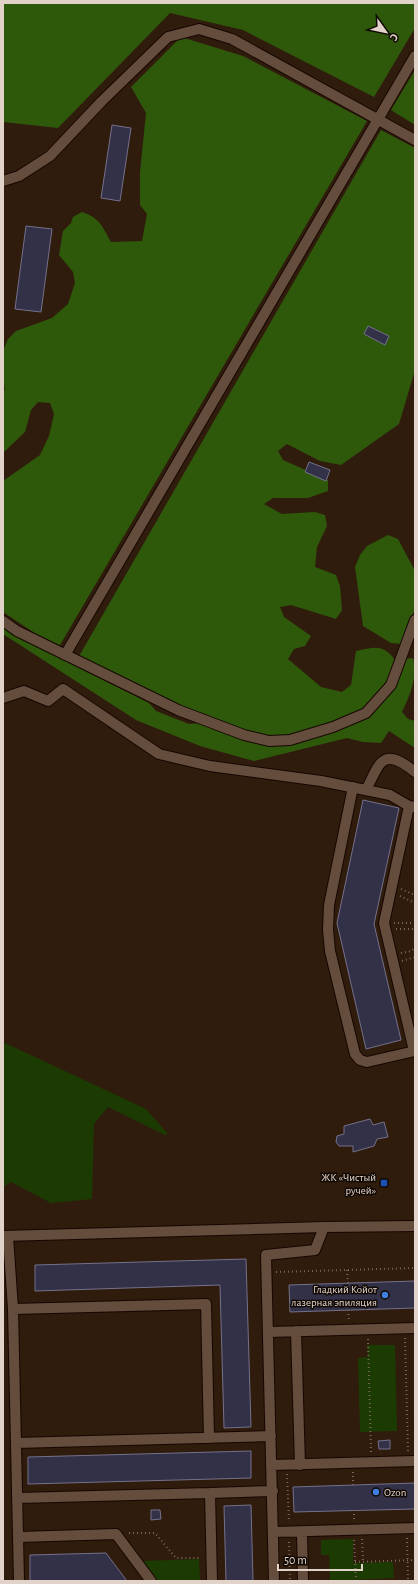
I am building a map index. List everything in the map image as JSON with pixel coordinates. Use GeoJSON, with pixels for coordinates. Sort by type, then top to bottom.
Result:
{"type":"FeatureCollection","features":[{"type":"Feature","properties":{"kind":"street"},"geometry":{"type":"LineString","coordinates":[[3,181],[19,176],[50,156],[102,101],[168,36],[199,28],[232,39],[415,140]]}},
{"type":"Feature","properties":{"kind":"street"},"geometry":{"type":"LineString","coordinates":[[65,655],[415,56]]}},
{"type":"Feature","properties":{"kind":"street"},"geometry":{"type":"LineString","coordinates":[[3,621],[17,631],[185,713],[244,735],[269,741],[290,740],[333,727],[366,713],[392,685],[415,620]]}},
{"type":"Feature","properties":{"kind":"street"},"geometry":{"type":"LineString","coordinates":[[3,698],[24,691],[48,701],[64,689],[159,754],[210,766],[321,781],[353,787],[390,795],[412,807],[391,891],[385,926],[415,1051],[367,1062],[360,1060],[354,1054],[330,951],[328,930],[329,905],[353,787]]}},
{"type":"Feature","properties":{"kind":"street"},"geometry":{"type":"LineString","coordinates":[[366,790],[380,763],[384,759],[390,758],[415,772]]}},
{"type":"Feature","properties":{"kind":"street"},"geometry":{"type":"LineString","coordinates":[[19,1581],[13,1309],[6,1236],[324,1227],[415,1226]]}},
{"type":"Feature","properties":{"kind":"street"},"geometry":{"type":"LineString","coordinates":[[274,1581],[273,1491],[271,1465],[266,1255],[315,1250],[324,1227]]}},
{"type":"Feature","properties":{"kind":"street"},"geometry":{"type":"LineString","coordinates":[[13,1309],[206,1304],[209,1438]]}},
{"type":"Feature","properties":{"kind":"street"},"geometry":{"type":"LineString","coordinates":[[268,1332],[410,1328]]}},
{"type":"Feature","properties":{"kind":"street"},"geometry":{"type":"LineString","coordinates":[[296,1331],[300,1465]]}},
{"type":"Feature","properties":{"kind":"street"},"geometry":{"type":"LineString","coordinates":[[16,1443],[271,1436]]}},
{"type":"Feature","properties":{"kind":"street"},"geometry":{"type":"LineString","coordinates":[[271,1465],[412,1461]]}},
{"type":"Feature","properties":{"kind":"street"},"geometry":{"type":"LineString","coordinates":[[18,1498],[273,1491]]}},
{"type":"Feature","properties":{"kind":"street"},"geometry":{"type":"LineString","coordinates":[[210,1493],[212,1581]]}},
{"type":"Feature","properties":{"kind":"street"},"geometry":{"type":"LineString","coordinates":[[273,1532],[411,1529]]}},
{"type":"Feature","properties":{"kind":"street"},"geometry":{"type":"LineString","coordinates":[[302,1532],[303,1581]]}},
{"type":"Feature","properties":{"kind":"street"},"geometry":{"type":"LineString","coordinates":[[19,1537],[116,1534],[151,1581]]}},
{"type":"Feature","properties":{"kind":"path"},"geometry":{"type":"LineString","coordinates":[[391,891],[402,889],[415,895]]}},
{"type":"Feature","properties":{"kind":"path"},"geometry":{"type":"LineString","coordinates":[[391,891],[415,903]]}},
{"type":"Feature","properties":{"kind":"path"},"geometry":{"type":"LineString","coordinates":[[385,926],[415,923]]}},
{"type":"Feature","properties":{"kind":"path"},"geometry":{"type":"LineString","coordinates":[[385,926],[415,929]]}},
{"type":"Feature","properties":{"kind":"path"},"geometry":{"type":"LineString","coordinates":[[392,956],[411,951],[415,948]]}},
{"type":"Feature","properties":{"kind":"path"},"geometry":{"type":"LineString","coordinates":[[266,1273],[415,1268]]}},
{"type":"Feature","properties":{"kind":"path"},"geometry":{"type":"LineString","coordinates":[[347,1270],[348,1283]]}},
{"type":"Feature","properties":{"kind":"path"},"geometry":{"type":"LineString","coordinates":[[410,1328],[412,1461]]}},
{"type":"Feature","properties":{"kind":"path"},"geometry":{"type":"LineString","coordinates":[[368,1329],[372,1463]]}},
{"type":"Feature","properties":{"kind":"path"},"geometry":{"type":"LineString","coordinates":[[354,1510],[363,1561]]}},
{"type":"Feature","properties":{"kind":"path"},"geometry":{"type":"LineString","coordinates":[[408,1581],[407,1560],[411,1529]]}},
{"type":"Feature","properties":{"kind":"path"},"geometry":{"type":"LineString","coordinates":[[356,1581],[355,1562],[358,1530]]}},
{"type":"Feature","properties":{"kind":"path"},"geometry":{"type":"LineString","coordinates":[[116,1534],[155,1533],[176,1558],[212,1557]]}},
{"type":"Feature","properties":{"kind":"path"},"geometry":{"type":"LineString","coordinates":[[355,1562],[415,1560]]}},
{"type":"Feature","properties":{"kind":"green space"},"geometry":{"type":"Polygon","coordinates":[[[3,3],[415,3],[415,28],[374,97],[243,30],[170,13],[58,128],[3,122],[3,3]]]}},
{"type":"Feature","properties":{"kind":"green space"},"geometry":{"type":"Polygon","coordinates":[[[181,37],[243,56],[367,121],[60,645],[48,642],[3,612],[3,481],[40,455],[49,436],[54,414],[50,403],[38,402],[31,410],[25,432],[3,453],[3,392],[5,390],[3,378],[3,351],[8,339],[16,331],[52,318],[68,304],[75,283],[73,272],[59,255],[63,231],[71,223],[73,217],[82,212],[93,217],[100,223],[111,242],[142,241],[147,214],[140,205],[140,172],[146,113],[131,87],[181,37]]]}},
{"type":"Feature","properties":{"kind":"green space"},"geometry":{"type":"Polygon","coordinates":[[[415,70],[414,110],[415,125],[391,110],[415,70]]]}},
{"type":"Feature","properties":{"kind":"green space"},"geometry":{"type":"Polygon","coordinates":[[[381,130],[415,148],[415,370],[399,424],[341,465],[320,461],[287,444],[278,451],[283,460],[328,480],[328,491],[308,498],[273,498],[264,504],[282,514],[315,512],[325,515],[327,526],[317,547],[315,567],[336,575],[340,586],[342,610],[336,619],[291,605],[280,607],[284,617],[311,636],[305,646],[294,649],[288,659],[321,687],[342,692],[351,685],[356,651],[368,648],[378,648],[387,651],[395,660],[390,682],[367,709],[299,736],[274,741],[177,705],[78,658],[381,130]]]}},
{"type":"Feature","properties":{"kind":"green space"},"geometry":{"type":"Polygon","coordinates":[[[388,535],[398,539],[415,571],[415,608],[402,644],[391,643],[363,626],[355,567],[360,555],[367,546],[388,535]]]}},
{"type":"Feature","properties":{"kind":"green space"},"geometry":{"type":"Polygon","coordinates":[[[3,625],[52,654],[149,703],[156,711],[189,724],[202,723],[268,745],[367,717],[404,659],[413,658],[415,672],[414,679],[402,712],[408,719],[415,721],[415,748],[389,731],[381,743],[363,742],[347,738],[254,761],[200,746],[136,720],[3,634],[3,625]]]}},
{"type":"Feature","properties":{"kind":"green space"},"geometry":{"type":"Polygon","coordinates":[[[3,1042],[146,1109],[168,1134],[165,1135],[108,1107],[94,1124],[92,1199],[51,1203],[11,1182],[3,1187],[3,1042]]]}},
{"type":"Feature","properties":{"kind":"green space"},"geometry":{"type":"Polygon","coordinates":[[[367,1345],[395,1345],[397,1431],[360,1432],[358,1358],[368,1357],[367,1345]]]}},
{"type":"Feature","properties":{"kind":"green space"},"geometry":{"type":"Polygon","coordinates":[[[353,1539],[353,1563],[393,1562],[394,1578],[330,1581],[329,1555],[321,1555],[321,1540],[353,1539]]]}},
{"type":"Feature","properties":{"kind":"green space"},"geometry":{"type":"Polygon","coordinates":[[[199,1559],[200,1581],[158,1581],[143,1561],[199,1559]]]}},
{"type":"Feature","properties":{"kind":"building"},"geometry":{"type":"Polygon","coordinates":[[[112,125],[131,128],[120,201],[101,198],[112,125]]]}},
{"type":"Feature","properties":{"kind":"building"},"geometry":{"type":"Polygon","coordinates":[[[26,226],[52,229],[41,312],[15,309],[26,226]]]}},
{"type":"Feature","properties":{"kind":"building"},"geometry":{"type":"Polygon","coordinates":[[[368,326],[389,336],[385,345],[364,334],[368,326]]]}},
{"type":"Feature","properties":{"kind":"building"},"geometry":{"type":"Polygon","coordinates":[[[309,462],[330,470],[326,481],[305,472],[309,462]]]}},
{"type":"Feature","properties":{"kind":"building"},"geometry":{"type":"Polygon","coordinates":[[[363,800],[399,808],[374,924],[401,1040],[366,1049],[337,923],[363,800]]]}},
{"type":"Feature","properties":{"kind":"building"},"geometry":{"type":"Polygon","coordinates":[[[370,1119],[373,1125],[384,1122],[388,1137],[377,1139],[374,1146],[353,1152],[353,1146],[339,1146],[336,1142],[337,1136],[344,1134],[344,1126],[370,1119]]]}},
{"type":"Feature","properties":{"kind":"building"},"geometry":{"type":"Polygon","coordinates":[[[246,1259],[251,1427],[224,1428],[220,1285],[35,1291],[35,1265],[246,1259]]]}},
{"type":"Feature","properties":{"kind":"building"},"geometry":{"type":"Polygon","coordinates":[[[415,1281],[415,1308],[290,1312],[289,1285],[415,1281]]]}},
{"type":"Feature","properties":{"kind":"building"},"geometry":{"type":"Polygon","coordinates":[[[390,1440],[390,1449],[379,1449],[378,1441],[390,1440]]]}},
{"type":"Feature","properties":{"kind":"building"},"geometry":{"type":"Polygon","coordinates":[[[251,1451],[251,1478],[28,1484],[28,1457],[251,1451]]]}},
{"type":"Feature","properties":{"kind":"building"},"geometry":{"type":"Polygon","coordinates":[[[415,1483],[415,1509],[294,1512],[293,1487],[415,1483]]]}},
{"type":"Feature","properties":{"kind":"building"},"geometry":{"type":"Polygon","coordinates":[[[251,1505],[253,1581],[226,1581],[224,1506],[251,1505]]]}},
{"type":"Feature","properties":{"kind":"building"},"geometry":{"type":"Polygon","coordinates":[[[151,1510],[160,1510],[161,1519],[151,1520],[151,1510]]]}},
{"type":"Feature","properties":{"kind":"building"},"geometry":{"type":"Polygon","coordinates":[[[106,1553],[127,1581],[30,1581],[30,1555],[106,1553]]]}},
{"type":"Feature","properties":{"kind":"place","name":"ЖК «Чистый ручей»"},"geometry":{"type":"Point","coordinates":[384,1183]}},
{"type":"Feature","properties":{"kind":"place","name":"Гладкий Койот лазерная эпиляция"},"geometry":{"type":"Point","coordinates":[385,1295]}},
{"type":"Feature","properties":{"kind":"place","name":"Ozon"},"geometry":{"type":"Point","coordinates":[376,1492]}}]}
